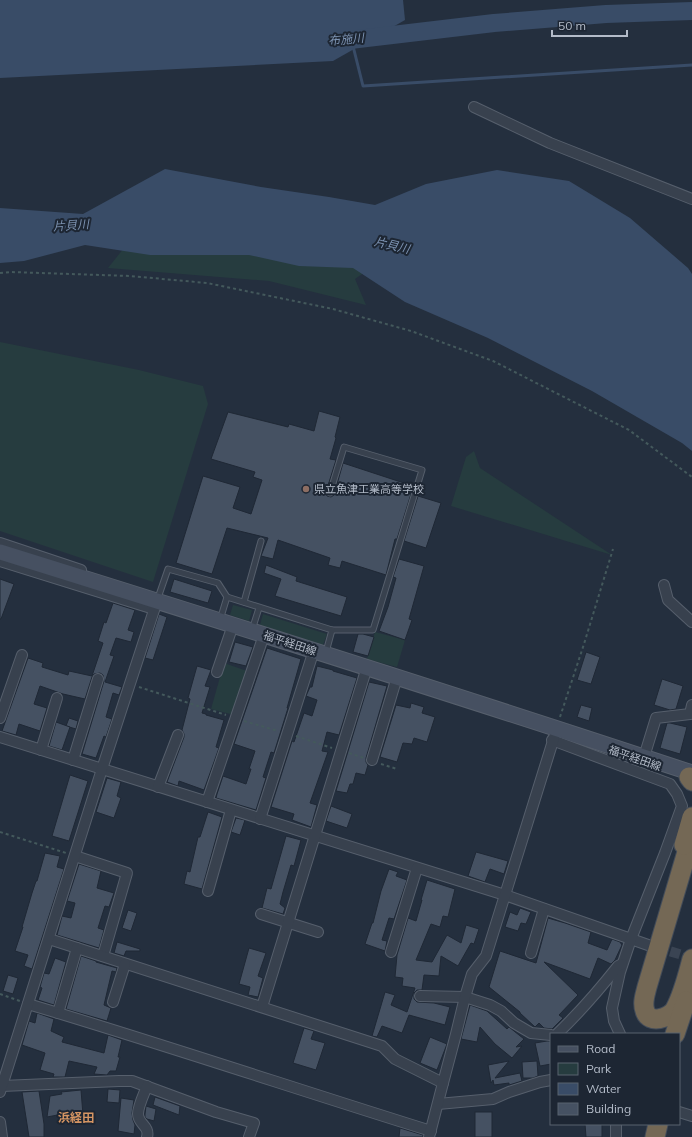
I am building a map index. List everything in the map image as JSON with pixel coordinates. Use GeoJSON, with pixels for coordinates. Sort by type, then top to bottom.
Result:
{"type":"FeatureCollection","features":[{"type":"Feature","properties":{"kind":"highway"},"geometry":{"type":"LineString","coordinates":[[656,1033],[641,1016],[638,1000],[692,817]]}},
{"type":"Feature","properties":{"kind":"highway"},"geometry":{"type":"LineString","coordinates":[[692,835],[647,987],[644,1004],[645,1013],[651,1019],[668,1016],[675,1010],[692,959]]}},
{"type":"Feature","properties":{"kind":"highway"},"geometry":{"type":"LineString","coordinates":[[675,1033],[692,983]]}},
{"type":"Feature","properties":{"kind":"highway"},"geometry":{"type":"LineString","coordinates":[[680,1038],[685,1025],[692,1019]]}},
{"type":"Feature","properties":{"kind":"highway"},"geometry":{"type":"LineString","coordinates":[[644,1137],[646,1125]]}},
{"type":"Feature","properties":{"kind":"highway"},"geometry":{"type":"LineString","coordinates":[[650,1137],[653,1125]]}},
{"type":"Feature","properties":{"kind":"highway"},"geometry":{"type":"LineString","coordinates":[[655,1137],[658,1125]]}},
{"type":"Feature","properties":{"kind":"main road","name":"福平経田線"},"geometry":{"type":"LineString","coordinates":[[0,552],[367,667],[554,734],[579,735],[644,757],[691,776]]}},
{"type":"Feature","properties":{"kind":"main road","name":"福平経田線"},"geometry":{"type":"LineString","coordinates":[[579,735],[590,742],[619,754],[691,776]]}},
{"type":"Feature","properties":{"kind":"street"},"geometry":{"type":"LineString","coordinates":[[474,107],[550,143],[692,199]]}},
{"type":"Feature","properties":{"kind":"street"},"geometry":{"type":"LineString","coordinates":[[0,543],[157,602]]}},
{"type":"Feature","properties":{"kind":"street"},"geometry":{"type":"LineString","coordinates":[[0,561],[157,602]]}},
{"type":"Feature","properties":{"kind":"street"},"geometry":{"type":"LineString","coordinates":[[664,585],[668,600],[692,622]]}},
{"type":"Feature","properties":{"kind":"street"},"geometry":{"type":"LineString","coordinates":[[157,602],[1,1089],[132,1081],[216,1112],[254,1123],[249,1137]]}},
{"type":"Feature","properties":{"kind":"street"},"geometry":{"type":"LineString","coordinates":[[217,672],[226,623]]}},
{"type":"Feature","properties":{"kind":"street"},"geometry":{"type":"LineString","coordinates":[[207,802],[236,718],[258,633]]}},
{"type":"Feature","properties":{"kind":"street"},"geometry":{"type":"LineString","coordinates":[[260,819],[287,734],[320,652]]}},
{"type":"Feature","properties":{"kind":"street"},"geometry":{"type":"LineString","coordinates":[[0,718],[22,654]]}},
{"type":"Feature","properties":{"kind":"street"},"geometry":{"type":"LineString","coordinates":[[262,1007],[367,667]]}},
{"type":"Feature","properties":{"kind":"street"},"geometry":{"type":"LineString","coordinates":[[372,760],[397,677]]}},
{"type":"Feature","properties":{"kind":"street"},"geometry":{"type":"LineString","coordinates":[[72,760],[98,679]]}},
{"type":"Feature","properties":{"kind":"street"},"geometry":{"type":"LineString","coordinates":[[41,750],[57,698]]}},
{"type":"Feature","properties":{"kind":"street"},"geometry":{"type":"LineString","coordinates":[[644,757],[656,718],[690,714],[692,705]]}},
{"type":"Feature","properties":{"kind":"street"},"geometry":{"type":"LineString","coordinates":[[28,1004],[162,1045],[430,1134],[472,974],[486,956],[554,734],[670,784],[677,794],[682,806],[630,940],[623,962],[612,1008],[614,1021],[620,1033]]}},
{"type":"Feature","properties":{"kind":"street"},"geometry":{"type":"LineString","coordinates":[[158,787],[178,735]]}},
{"type":"Feature","properties":{"kind":"street"},"geometry":{"type":"LineString","coordinates":[[0,737],[505,895],[630,940],[648,945]]}},
{"type":"Feature","properties":{"kind":"street"},"geometry":{"type":"LineString","coordinates":[[208,891],[231,810]]}},
{"type":"Feature","properties":{"kind":"street"},"geometry":{"type":"LineString","coordinates":[[75,856],[127,873],[103,956]]}},
{"type":"Feature","properties":{"kind":"street"},"geometry":{"type":"LineString","coordinates":[[392,952],[418,868]]}},
{"type":"Feature","properties":{"kind":"street"},"geometry":{"type":"LineString","coordinates":[[531,953],[544,909]]}},
{"type":"Feature","properties":{"kind":"street"},"geometry":{"type":"LineString","coordinates":[[261,914],[318,932]]}},
{"type":"Feature","properties":{"kind":"street"},"geometry":{"type":"LineString","coordinates":[[49,939],[382,1046],[395,1059],[443,1082]]}},
{"type":"Feature","properties":{"kind":"street"},"geometry":{"type":"LineString","coordinates":[[58,1013],[77,948]]}},
{"type":"Feature","properties":{"kind":"street"},"geometry":{"type":"LineString","coordinates":[[558,1033],[594,996],[618,966],[623,962]]}},
{"type":"Feature","properties":{"kind":"street"},"geometry":{"type":"LineString","coordinates":[[113,1002],[125,964]]}},
{"type":"Feature","properties":{"kind":"street"},"geometry":{"type":"LineString","coordinates":[[420,996],[465,997],[490,1005],[501,1011],[514,1023],[531,1033],[550,1035]]}},
{"type":"Feature","properties":{"kind":"street"},"geometry":{"type":"LineString","coordinates":[[438,1104],[493,1099],[509,1092],[550,1080]]}},
{"type":"Feature","properties":{"kind":"street"},"geometry":{"type":"LineString","coordinates":[[147,1086],[138,1112],[140,1122],[146,1127],[148,1134],[147,1137]]}},
{"type":"Feature","properties":{"kind":"street"},"geometry":{"type":"LineString","coordinates":[[680,1112],[692,1116]]}},
{"type":"Feature","properties":{"kind":"street"},"geometry":{"type":"LineString","coordinates":[[0,1122],[2,1137]]}},
{"type":"Feature","properties":{"kind":"street"},"geometry":{"type":"LineString","coordinates":[[616,1125],[616,1137]]}},
{"type":"Feature","properties":{"kind":"lane"},"geometry":{"type":"LineString","coordinates":[[227,597],[332,630],[372,630],[422,470],[344,447],[330,494]]}},
{"type":"Feature","properties":{"kind":"lane"},"geometry":{"type":"LineString","coordinates":[[244,602],[261,542]]}},
{"type":"Feature","properties":{"kind":"lane"},"geometry":{"type":"LineString","coordinates":[[157,602],[168,569],[218,583],[227,597],[226,623]]}},
{"type":"Feature","properties":{"kind":"lane"},"geometry":{"type":"LineString","coordinates":[[258,633],[259,608]]}},
{"type":"Feature","properties":{"kind":"lane"},"geometry":{"type":"LineString","coordinates":[[320,652],[332,630]]}},
{"type":"Feature","properties":{"kind":"path"},"geometry":{"type":"LineString","coordinates":[[0,273],[11,272],[130,276],[207,283],[333,309],[411,331],[493,361],[629,430],[692,477]]}},
{"type":"Feature","properties":{"kind":"path"},"geometry":{"type":"LineString","coordinates":[[554,734],[584,644],[613,549]]}},
{"type":"Feature","properties":{"kind":"path"},"geometry":{"type":"LineString","coordinates":[[130,684],[372,760],[397,770]]}},
{"type":"Feature","properties":{"kind":"path"},"geometry":{"type":"LineString","coordinates":[[0,832],[75,856]]}},
{"type":"Feature","properties":{"kind":"path"},"geometry":{"type":"LineString","coordinates":[[0,994],[28,1004]]}},
{"type":"Feature","properties":{"kind":"green space"},"geometry":{"type":"Polygon","coordinates":[[[140,228],[378,263],[355,279],[366,305],[269,281],[108,268],[140,228]]]}},
{"type":"Feature","properties":{"kind":"green space"},"geometry":{"type":"Polygon","coordinates":[[[0,342],[139,370],[203,386],[208,404],[153,582],[0,531],[0,342]]]}},
{"type":"Feature","properties":{"kind":"green space"},"geometry":{"type":"Polygon","coordinates":[[[474,451],[480,468],[612,555],[451,506],[466,457],[474,451]]]}},
{"type":"Feature","properties":{"kind":"green space"},"geometry":{"type":"Polygon","coordinates":[[[233,605],[252,610],[249,621],[230,615],[233,605]]]}},
{"type":"Feature","properties":{"kind":"green space"},"geometry":{"type":"Polygon","coordinates":[[[263,614],[327,634],[323,645],[260,625],[263,614]]]}},
{"type":"Feature","properties":{"kind":"green space"},"geometry":{"type":"Polygon","coordinates":[[[375,632],[405,640],[397,667],[367,659],[375,632]]]}},
{"type":"Feature","properties":{"kind":"green space"},"geometry":{"type":"Polygon","coordinates":[[[224,663],[247,671],[234,715],[211,709],[224,663]]]}},
{"type":"Feature","properties":{"kind":"water"},"geometry":{"type":"Polygon","coordinates":[[[0,0],[403,0],[405,20],[333,61],[0,78],[0,0]]]}},
{"type":"Feature","properties":{"kind":"water","name":"片貝川"},"geometry":{"type":"Polygon","coordinates":[[[165,169],[261,187],[375,205],[426,184],[497,170],[569,181],[630,218],[688,268],[692,274],[692,451],[682,443],[592,391],[488,338],[405,302],[353,268],[299,266],[249,255],[150,255],[85,245],[24,261],[0,263],[0,208],[83,214],[165,169]]]}},
{"type":"Feature","properties":{"kind":"building"},"geometry":{"type":"Polygon","coordinates":[[[319,411],[340,417],[330,459],[336,460],[326,492],[327,496],[331,497],[334,495],[343,463],[410,485],[408,493],[411,494],[397,539],[395,539],[386,575],[342,561],[340,568],[328,565],[330,558],[278,540],[273,559],[261,556],[268,538],[227,528],[212,574],[176,563],[203,476],[240,487],[233,508],[251,514],[262,480],[253,477],[255,472],[211,459],[228,412],[288,427],[289,424],[314,431],[319,411]]]}},
{"type":"Feature","properties":{"kind":"building"},"geometry":{"type":"Polygon","coordinates":[[[418,496],[441,503],[426,548],[404,541],[418,496]]]}},
{"type":"Feature","properties":{"kind":"building"},"geometry":{"type":"Polygon","coordinates":[[[399,559],[424,566],[409,619],[412,620],[405,640],[379,631],[388,607],[396,578],[393,577],[399,559]]]}},
{"type":"Feature","properties":{"kind":"building"},"geometry":{"type":"Polygon","coordinates":[[[266,565],[297,577],[296,581],[347,597],[341,616],[275,596],[281,579],[264,573],[266,565]]]}},
{"type":"Feature","properties":{"kind":"building"},"geometry":{"type":"Polygon","coordinates":[[[0,579],[14,584],[1,619],[0,619],[0,579]]]}},
{"type":"Feature","properties":{"kind":"building"},"geometry":{"type":"Polygon","coordinates":[[[174,579],[212,591],[208,603],[170,592],[174,579]]]}},
{"type":"Feature","properties":{"kind":"building"},"geometry":{"type":"Polygon","coordinates":[[[113,603],[135,610],[128,630],[134,632],[131,642],[116,638],[110,655],[114,656],[105,682],[122,687],[119,695],[113,693],[106,717],[112,719],[106,737],[104,736],[96,758],[82,754],[104,681],[103,675],[100,673],[94,674],[92,677],[85,699],[63,694],[40,686],[34,704],[47,708],[40,731],[19,724],[16,735],[2,731],[28,658],[43,663],[42,667],[68,675],[69,671],[92,676],[103,643],[98,641],[104,622],[106,623],[113,603]]]}},
{"type":"Feature","properties":{"kind":"building"},"geometry":{"type":"Polygon","coordinates":[[[159,614],[167,617],[153,660],[145,658],[159,614]]]}},
{"type":"Feature","properties":{"kind":"building"},"geometry":{"type":"Polygon","coordinates":[[[358,634],[374,637],[368,656],[353,652],[358,634]]]}},
{"type":"Feature","properties":{"kind":"building"},"geometry":{"type":"Polygon","coordinates":[[[235,642],[253,647],[246,666],[229,662],[235,642]]]}},
{"type":"Feature","properties":{"kind":"building"},"geometry":{"type":"Polygon","coordinates":[[[267,648],[301,659],[274,753],[271,752],[263,777],[266,778],[256,810],[216,798],[223,776],[246,784],[255,751],[234,744],[267,648]]]}},
{"type":"Feature","properties":{"kind":"building"},"geometry":{"type":"Polygon","coordinates":[[[586,652],[600,657],[591,684],[577,680],[586,652]]]}},
{"type":"Feature","properties":{"kind":"building"},"geometry":{"type":"Polygon","coordinates":[[[197,666],[211,670],[205,686],[210,687],[202,713],[224,720],[216,747],[219,748],[204,790],[179,781],[178,786],[167,782],[184,737],[182,730],[190,699],[188,698],[197,666]]]}},
{"type":"Feature","properties":{"kind":"building"},"geometry":{"type":"Polygon","coordinates":[[[317,666],[357,678],[339,735],[327,732],[322,751],[328,752],[310,803],[317,805],[311,827],[292,820],[294,814],[271,807],[292,741],[294,742],[304,713],[312,716],[317,700],[306,696],[310,687],[312,687],[317,666]]]}},
{"type":"Feature","properties":{"kind":"building"},"geometry":{"type":"Polygon","coordinates":[[[662,679],[683,686],[676,709],[670,710],[654,705],[662,679]]]}},
{"type":"Feature","properties":{"kind":"building"},"geometry":{"type":"Polygon","coordinates":[[[369,682],[387,686],[366,758],[368,765],[365,775],[356,773],[353,784],[350,784],[347,793],[336,791],[369,682]]]}},
{"type":"Feature","properties":{"kind":"building"},"geometry":{"type":"Polygon","coordinates":[[[411,703],[424,707],[422,713],[435,717],[427,742],[414,738],[412,744],[403,743],[397,762],[380,757],[396,705],[410,708],[411,703]]]}},
{"type":"Feature","properties":{"kind":"building"},"geometry":{"type":"Polygon","coordinates":[[[581,705],[592,708],[589,721],[577,717],[581,705]]]}},
{"type":"Feature","properties":{"kind":"building"},"geometry":{"type":"Polygon","coordinates":[[[69,718],[78,721],[76,729],[66,726],[69,718]]]}},
{"type":"Feature","properties":{"kind":"building"},"geometry":{"type":"Polygon","coordinates":[[[56,722],[70,727],[62,750],[49,746],[56,722]]]}},
{"type":"Feature","properties":{"kind":"building"},"geometry":{"type":"Polygon","coordinates":[[[667,723],[687,727],[680,754],[660,748],[667,723]]]}},
{"type":"Feature","properties":{"kind":"building"},"geometry":{"type":"Polygon","coordinates":[[[70,775],[88,781],[69,841],[52,836],[70,775]]]}},
{"type":"Feature","properties":{"kind":"building"},"geometry":{"type":"Polygon","coordinates":[[[107,778],[121,782],[117,796],[121,798],[114,818],[96,812],[107,778]]]}},
{"type":"Feature","properties":{"kind":"building"},"geometry":{"type":"Polygon","coordinates":[[[331,806],[352,814],[347,828],[326,821],[331,806]]]}},
{"type":"Feature","properties":{"kind":"building"},"geometry":{"type":"Polygon","coordinates":[[[208,812],[222,817],[202,889],[184,884],[187,871],[190,872],[198,837],[200,837],[208,812]]]}},
{"type":"Feature","properties":{"kind":"building"},"geometry":{"type":"Polygon","coordinates":[[[236,818],[245,820],[240,835],[231,832],[236,818]]]}},
{"type":"Feature","properties":{"kind":"building"},"geometry":{"type":"Polygon","coordinates":[[[286,836],[301,840],[294,866],[291,865],[280,904],[285,908],[283,914],[262,908],[267,888],[271,889],[286,836]]]}},
{"type":"Feature","properties":{"kind":"building"},"geometry":{"type":"Polygon","coordinates":[[[476,852],[508,861],[504,874],[490,869],[485,882],[468,876],[476,852]]]}},
{"type":"Feature","properties":{"kind":"building"},"geometry":{"type":"Polygon","coordinates":[[[45,853],[60,856],[57,867],[64,869],[32,969],[24,966],[28,955],[15,951],[45,853]]]}},
{"type":"Feature","properties":{"kind":"building"},"geometry":{"type":"Polygon","coordinates":[[[79,864],[101,871],[97,888],[114,893],[109,907],[105,906],[98,928],[104,930],[99,948],[57,935],[62,916],[71,918],[75,903],[67,901],[79,864]]]}},
{"type":"Feature","properties":{"kind":"building"},"geometry":{"type":"Polygon","coordinates":[[[389,869],[398,872],[396,876],[407,880],[394,919],[389,918],[382,940],[387,941],[385,951],[365,944],[373,923],[381,891],[389,869]]]}},
{"type":"Feature","properties":{"kind":"building"},"geometry":{"type":"Polygon","coordinates":[[[427,880],[455,889],[448,917],[443,916],[440,927],[431,924],[416,960],[432,962],[447,935],[461,943],[466,925],[479,929],[474,944],[471,943],[458,966],[441,956],[439,976],[424,975],[422,990],[417,990],[414,993],[414,999],[417,1002],[434,1003],[450,1007],[445,1025],[409,1015],[402,1033],[382,1026],[377,1037],[372,1036],[385,992],[395,995],[391,1005],[407,1012],[415,988],[402,986],[403,978],[395,977],[397,955],[408,918],[416,921],[427,880]]]}},
{"type":"Feature","properties":{"kind":"building"},"geometry":{"type":"Polygon","coordinates":[[[520,908],[531,912],[526,924],[521,923],[518,931],[505,927],[510,912],[517,915],[520,908]]]}},
{"type":"Feature","properties":{"kind":"building"},"geometry":{"type":"Polygon","coordinates":[[[128,910],[137,913],[131,931],[122,928],[128,910]]]}},
{"type":"Feature","properties":{"kind":"building"},"geometry":{"type":"Polygon","coordinates":[[[548,918],[591,932],[588,943],[607,950],[612,939],[620,942],[622,945],[615,960],[611,964],[598,958],[590,979],[544,962],[578,995],[559,1015],[563,1018],[552,1029],[544,1028],[539,1023],[535,1027],[520,1012],[489,987],[500,951],[536,963],[548,918]]]}},
{"type":"Feature","properties":{"kind":"building"},"geometry":{"type":"Polygon","coordinates":[[[117,942],[140,949],[140,951],[126,951],[124,956],[114,953],[117,942]]]}},
{"type":"Feature","properties":{"kind":"building"},"geometry":{"type":"Polygon","coordinates":[[[249,948],[266,953],[258,976],[263,978],[258,997],[248,995],[250,987],[239,984],[249,948]]]}},
{"type":"Feature","properties":{"kind":"building"},"geometry":{"type":"Polygon","coordinates":[[[81,956],[117,968],[116,972],[112,971],[104,1005],[111,1008],[107,1021],[66,1009],[81,956]]]}},
{"type":"Feature","properties":{"kind":"building"},"geometry":{"type":"Polygon","coordinates":[[[55,958],[66,962],[54,1005],[38,1000],[42,988],[40,987],[44,973],[49,974],[55,958]]]}},
{"type":"Feature","properties":{"kind":"building"},"geometry":{"type":"Polygon","coordinates":[[[8,975],[18,978],[13,994],[3,991],[8,975]]]}},
{"type":"Feature","properties":{"kind":"building"},"geometry":{"type":"Polygon","coordinates":[[[470,1005],[487,1011],[507,1029],[509,1027],[524,1039],[516,1047],[522,1046],[512,1058],[495,1044],[480,1027],[477,1042],[461,1039],[470,1005]]]}},
{"type":"Feature","properties":{"kind":"building"},"geometry":{"type":"Polygon","coordinates":[[[37,1013],[54,1019],[51,1031],[64,1037],[62,1042],[104,1053],[108,1035],[122,1040],[118,1057],[120,1057],[116,1071],[110,1071],[107,1075],[94,1074],[97,1067],[69,1061],[65,1077],[53,1077],[54,1074],[40,1070],[45,1053],[22,1045],[29,1021],[35,1023],[37,1013]]]}},
{"type":"Feature","properties":{"kind":"building"},"geometry":{"type":"Polygon","coordinates":[[[304,1028],[314,1031],[311,1039],[325,1043],[316,1070],[293,1063],[304,1028]]]}},
{"type":"Feature","properties":{"kind":"building"},"geometry":{"type":"Polygon","coordinates":[[[430,1037],[447,1044],[437,1070],[420,1063],[430,1037]]]}},
{"type":"Feature","properties":{"kind":"building"},"geometry":{"type":"Polygon","coordinates":[[[550,1041],[550,1064],[540,1066],[535,1043],[550,1041]]]}},
{"type":"Feature","properties":{"kind":"building"},"geometry":{"type":"Polygon","coordinates":[[[509,1061],[495,1078],[520,1073],[522,1081],[509,1085],[509,1083],[494,1085],[493,1080],[491,1083],[488,1065],[509,1061]]]}},
{"type":"Feature","properties":{"kind":"building"},"geometry":{"type":"Polygon","coordinates":[[[537,1061],[538,1076],[533,1078],[523,1078],[522,1062],[537,1061]]]}},
{"type":"Feature","properties":{"kind":"building"},"geometry":{"type":"Polygon","coordinates":[[[108,1089],[120,1090],[119,1103],[107,1102],[108,1089]]]}},
{"type":"Feature","properties":{"kind":"building"},"geometry":{"type":"Polygon","coordinates":[[[81,1090],[83,1115],[68,1116],[68,1113],[47,1117],[50,1096],[62,1094],[61,1092],[81,1090]]]}},
{"type":"Feature","properties":{"kind":"building"},"geometry":{"type":"Polygon","coordinates":[[[39,1091],[44,1124],[44,1137],[29,1137],[22,1092],[39,1091]]]}},
{"type":"Feature","properties":{"kind":"building"},"geometry":{"type":"Polygon","coordinates":[[[155,1097],[180,1106],[179,1115],[153,1105],[155,1097]]]}},
{"type":"Feature","properties":{"kind":"building"},"geometry":{"type":"Polygon","coordinates":[[[121,1098],[134,1100],[132,1113],[135,1125],[134,1134],[118,1131],[121,1098]]]}},
{"type":"Feature","properties":{"kind":"building"},"geometry":{"type":"Polygon","coordinates":[[[146,1106],[156,1109],[154,1121],[145,1117],[146,1106]]]}},
{"type":"Feature","properties":{"kind":"building"},"geometry":{"type":"Polygon","coordinates":[[[475,1112],[492,1112],[492,1137],[475,1137],[475,1112]]]}},
{"type":"Feature","properties":{"kind":"building"},"geometry":{"type":"Polygon","coordinates":[[[585,1125],[602,1125],[602,1137],[586,1137],[585,1125]]]}},
{"type":"Feature","properties":{"kind":"building"},"geometry":{"type":"Polygon","coordinates":[[[400,1128],[423,1135],[423,1137],[399,1137],[400,1128]]]}},
{"type":"Feature","properties":{"kind":"waterway","name":"布施川"},"geometry":{"type":"LineString","coordinates":[[350,40],[494,23],[606,14],[692,11]]}},
{"type":"Feature","properties":{"kind":"waterway"},"geometry":{"type":"LineString","coordinates":[[353,46],[363,86],[692,65]]}},
{"type":"Feature","properties":{"kind":"tunnel"},"geometry":{"type":"LineString","coordinates":[[656,947],[692,958]]}},
{"type":"Feature","properties":{"kind":"place","name":"県立魚津工業高等学校"},"geometry":{"type":"Point","coordinates":[306,489]}},
{"type":"Feature","properties":{"kind":"district","name":"浜経田"},"geometry":{"type":"Point","coordinates":[76,1117]}}]}
